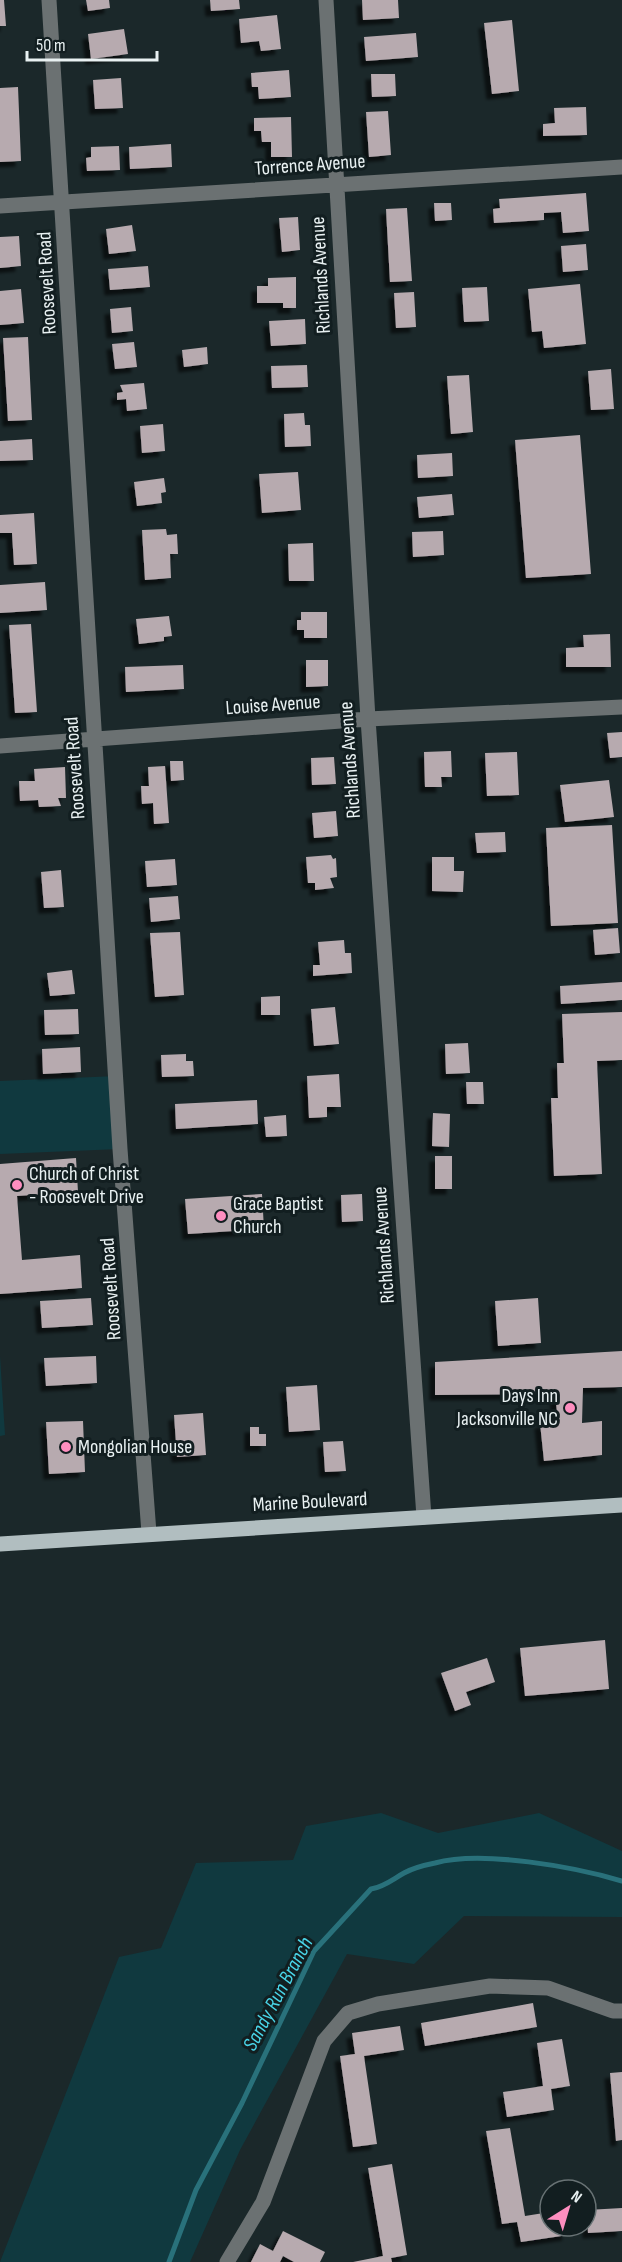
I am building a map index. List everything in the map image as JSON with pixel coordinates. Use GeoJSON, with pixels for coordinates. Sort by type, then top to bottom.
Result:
{"type":"FeatureCollection","features":[{"type":"Feature","properties":{"kind":"main road","name":"Marine Boulevard"},"geometry":{"type":"LineString","coordinates":[[0,1544],[622,1505]]}},
{"type":"Feature","properties":{"kind":"street","name":"Roosevelt Road"},"geometry":{"type":"LineString","coordinates":[[49,0],[94,739],[148,1533]]}},
{"type":"Feature","properties":{"kind":"street","name":"Richlands Avenue"},"geometry":{"type":"LineString","coordinates":[[326,0],[368,719],[424,1517]]}},
{"type":"Feature","properties":{"kind":"street","name":"Torrence Avenue"},"geometry":{"type":"LineString","coordinates":[[0,206],[622,167]]}},
{"type":"Feature","properties":{"kind":"street","name":"Louise Avenue"},"geometry":{"type":"LineString","coordinates":[[0,746],[368,719],[622,707]]}},
{"type":"Feature","properties":{"kind":"street"},"geometry":{"type":"LineString","coordinates":[[227,2262],[263,2202],[324,2042],[348,2013],[378,2004],[490,1986],[548,1988],[613,2011],[622,2011]]}},
{"type":"Feature","properties":{"kind":"shaded area"},"geometry":{"type":"Polygon","coordinates":[[[117,1076],[120,1149],[0,1154],[0,1081],[117,1076]]]}},
{"type":"Feature","properties":{"kind":"shaded area"},"geometry":{"type":"Polygon","coordinates":[[[0,1356],[5,1435],[0,1436],[0,1356]]]}},
{"type":"Feature","properties":{"kind":"shaded area"},"geometry":{"type":"Polygon","coordinates":[[[381,1813],[438,1833],[539,1813],[622,1851],[622,1917],[464,1916],[414,1964],[347,1954],[240,2150],[190,2262],[0,2262],[119,1957],[161,1948],[196,1863],[293,1860],[306,1826],[381,1813]]]}},
{"type":"Feature","properties":{"kind":"building"},"geometry":{"type":"Polygon","coordinates":[[[0,0],[4,0],[6,26],[0,26],[0,0]]]}},
{"type":"Feature","properties":{"kind":"building"},"geometry":{"type":"Polygon","coordinates":[[[86,0],[109,0],[110,8],[88,11],[86,0]]]}},
{"type":"Feature","properties":{"kind":"building"},"geometry":{"type":"Polygon","coordinates":[[[210,0],[239,0],[240,9],[211,11],[210,0]]]}},
{"type":"Feature","properties":{"kind":"building"},"geometry":{"type":"Polygon","coordinates":[[[362,0],[398,0],[399,18],[363,20],[362,0]]]}},
{"type":"Feature","properties":{"kind":"building"},"geometry":{"type":"Polygon","coordinates":[[[277,15],[281,49],[261,51],[259,41],[241,43],[239,19],[277,15]]]}},
{"type":"Feature","properties":{"kind":"building"},"geometry":{"type":"Polygon","coordinates":[[[512,20],[519,91],[492,94],[484,23],[512,20]]]}},
{"type":"Feature","properties":{"kind":"building"},"geometry":{"type":"Polygon","coordinates":[[[124,29],[128,54],[91,59],[88,34],[124,29]]]}},
{"type":"Feature","properties":{"kind":"building"},"geometry":{"type":"Polygon","coordinates":[[[416,33],[418,57],[366,61],[364,37],[416,33]]]}},
{"type":"Feature","properties":{"kind":"building"},"geometry":{"type":"Polygon","coordinates":[[[289,70],[291,97],[259,99],[258,87],[252,87],[251,73],[289,70]]]}},
{"type":"Feature","properties":{"kind":"building"},"geometry":{"type":"Polygon","coordinates":[[[371,74],[395,74],[396,96],[372,97],[371,74]]]}},
{"type":"Feature","properties":{"kind":"building"},"geometry":{"type":"Polygon","coordinates":[[[121,78],[123,108],[95,109],[93,80],[121,78]]]}},
{"type":"Feature","properties":{"kind":"building"},"geometry":{"type":"Polygon","coordinates":[[[18,87],[21,161],[0,162],[0,88],[18,87]]]}},
{"type":"Feature","properties":{"kind":"building"},"geometry":{"type":"Polygon","coordinates":[[[586,107],[587,135],[543,136],[543,124],[555,123],[554,108],[586,107]]]}},
{"type":"Feature","properties":{"kind":"building"},"geometry":{"type":"Polygon","coordinates":[[[388,111],[391,155],[369,157],[366,112],[388,111]]]}},
{"type":"Feature","properties":{"kind":"building"},"geometry":{"type":"Polygon","coordinates":[[[291,117],[292,157],[271,157],[271,142],[262,142],[261,131],[254,131],[254,118],[291,117]]]}},
{"type":"Feature","properties":{"kind":"building"},"geometry":{"type":"Polygon","coordinates":[[[171,144],[172,167],[130,169],[129,147],[171,144]]]}},
{"type":"Feature","properties":{"kind":"building"},"geometry":{"type":"Polygon","coordinates":[[[119,146],[120,170],[87,171],[86,158],[91,157],[91,147],[119,146]]]}},
{"type":"Feature","properties":{"kind":"building"},"geometry":{"type":"Polygon","coordinates":[[[586,193],[589,231],[563,233],[561,212],[544,213],[544,220],[494,223],[493,209],[500,208],[499,199],[586,193]]]}},
{"type":"Feature","properties":{"kind":"building"},"geometry":{"type":"Polygon","coordinates":[[[434,203],[451,203],[452,220],[435,221],[434,203]]]}},
{"type":"Feature","properties":{"kind":"building"},"geometry":{"type":"Polygon","coordinates":[[[407,208],[412,281],[390,282],[386,209],[407,208]]]}},
{"type":"Feature","properties":{"kind":"building"},"geometry":{"type":"Polygon","coordinates":[[[298,217],[300,250],[282,252],[279,218],[298,217]]]}},
{"type":"Feature","properties":{"kind":"building"},"geometry":{"type":"Polygon","coordinates":[[[132,225],[136,251],[109,254],[106,229],[132,225]]]}},
{"type":"Feature","properties":{"kind":"building"},"geometry":{"type":"Polygon","coordinates":[[[19,236],[21,266],[0,268],[0,237],[19,236]]]}},
{"type":"Feature","properties":{"kind":"building"},"geometry":{"type":"Polygon","coordinates":[[[586,244],[588,270],[563,272],[561,246],[586,244]]]}},
{"type":"Feature","properties":{"kind":"building"},"geometry":{"type":"Polygon","coordinates":[[[148,266],[150,287],[110,290],[108,269],[148,266]]]}},
{"type":"Feature","properties":{"kind":"building"},"geometry":{"type":"Polygon","coordinates":[[[296,277],[296,308],[283,308],[283,303],[257,303],[257,286],[268,286],[268,278],[296,277]]]}},
{"type":"Feature","properties":{"kind":"building"},"geometry":{"type":"Polygon","coordinates":[[[580,284],[586,344],[544,348],[542,331],[532,332],[528,289],[580,284]]]}},
{"type":"Feature","properties":{"kind":"building"},"geometry":{"type":"Polygon","coordinates":[[[487,287],[489,321],[464,322],[462,288],[487,287]]]}},
{"type":"Feature","properties":{"kind":"building"},"geometry":{"type":"Polygon","coordinates":[[[21,289],[24,323],[0,325],[0,291],[21,289]]]}},
{"type":"Feature","properties":{"kind":"building"},"geometry":{"type":"Polygon","coordinates":[[[414,292],[416,327],[396,328],[394,293],[414,292]]]}},
{"type":"Feature","properties":{"kind":"building"},"geometry":{"type":"Polygon","coordinates":[[[131,307],[133,331],[112,333],[110,309],[131,307]]]}},
{"type":"Feature","properties":{"kind":"building"},"geometry":{"type":"Polygon","coordinates":[[[305,319],[306,344],[271,346],[269,321],[305,319]]]}},
{"type":"Feature","properties":{"kind":"building"},"geometry":{"type":"Polygon","coordinates":[[[28,337],[32,420],[8,421],[3,338],[28,337]]]}},
{"type":"Feature","properties":{"kind":"building"},"geometry":{"type":"Polygon","coordinates":[[[134,342],[137,367],[115,369],[112,344],[134,342]]]}},
{"type":"Feature","properties":{"kind":"building"},"geometry":{"type":"Polygon","coordinates":[[[207,347],[208,364],[184,367],[182,350],[207,347]]]}},
{"type":"Feature","properties":{"kind":"building"},"geometry":{"type":"Polygon","coordinates":[[[307,365],[308,387],[272,388],[271,366],[307,365]]]}},
{"type":"Feature","properties":{"kind":"building"},"geometry":{"type":"Polygon","coordinates":[[[611,369],[614,409],[591,410],[588,371],[611,369]]]}},
{"type":"Feature","properties":{"kind":"building"},"geometry":{"type":"Polygon","coordinates":[[[469,375],[473,432],[451,434],[447,376],[469,375]]]}},
{"type":"Feature","properties":{"kind":"building"},"geometry":{"type":"Polygon","coordinates":[[[144,383],[147,409],[127,411],[126,399],[117,400],[117,393],[123,392],[120,385],[144,383]]]}},
{"type":"Feature","properties":{"kind":"building"},"geometry":{"type":"Polygon","coordinates":[[[304,413],[305,425],[310,425],[311,446],[285,447],[284,414],[304,413]]]}},
{"type":"Feature","properties":{"kind":"building"},"geometry":{"type":"Polygon","coordinates":[[[163,424],[165,451],[142,453],[140,426],[163,424]]]}},
{"type":"Feature","properties":{"kind":"building"},"geometry":{"type":"Polygon","coordinates":[[[580,435],[591,574],[526,578],[515,440],[580,435]]]}},
{"type":"Feature","properties":{"kind":"building"},"geometry":{"type":"Polygon","coordinates":[[[32,439],[33,460],[0,461],[0,441],[32,439]]]}},
{"type":"Feature","properties":{"kind":"building"},"geometry":{"type":"Polygon","coordinates":[[[452,453],[453,476],[418,478],[417,455],[452,453]]]}},
{"type":"Feature","properties":{"kind":"building"},"geometry":{"type":"Polygon","coordinates":[[[298,472],[301,510],[262,513],[259,474],[298,472]]]}},
{"type":"Feature","properties":{"kind":"building"},"geometry":{"type":"Polygon","coordinates":[[[164,478],[166,492],[161,493],[162,503],[137,506],[134,482],[164,478]]]}},
{"type":"Feature","properties":{"kind":"building"},"geometry":{"type":"Polygon","coordinates":[[[452,494],[454,515],[419,518],[417,497],[452,494]]]}},
{"type":"Feature","properties":{"kind":"building"},"geometry":{"type":"Polygon","coordinates":[[[34,513],[37,564],[14,565],[12,533],[0,533],[0,515],[34,513]]]}},
{"type":"Feature","properties":{"kind":"building"},"geometry":{"type":"Polygon","coordinates":[[[166,529],[167,535],[177,534],[178,554],[170,554],[171,578],[145,580],[142,530],[166,529]]]}},
{"type":"Feature","properties":{"kind":"building"},"geometry":{"type":"Polygon","coordinates":[[[443,531],[444,555],[413,557],[412,532],[443,531]]]}},
{"type":"Feature","properties":{"kind":"building"},"geometry":{"type":"Polygon","coordinates":[[[313,543],[314,581],[289,581],[288,544],[313,543]]]}},
{"type":"Feature","properties":{"kind":"building"},"geometry":{"type":"Polygon","coordinates":[[[45,582],[47,610],[0,613],[0,585],[45,582]]]}},
{"type":"Feature","properties":{"kind":"building"},"geometry":{"type":"Polygon","coordinates":[[[301,612],[327,612],[327,638],[304,638],[304,630],[297,630],[297,620],[301,620],[301,612]]]}},
{"type":"Feature","properties":{"kind":"building"},"geometry":{"type":"Polygon","coordinates":[[[169,616],[172,636],[164,637],[164,641],[139,644],[136,619],[169,616]]]}},
{"type":"Feature","properties":{"kind":"building"},"geometry":{"type":"Polygon","coordinates":[[[31,624],[37,712],[15,713],[9,625],[31,624]]]}},
{"type":"Feature","properties":{"kind":"building"},"geometry":{"type":"Polygon","coordinates":[[[610,634],[611,667],[566,667],[566,648],[584,647],[583,635],[610,634]]]}},
{"type":"Feature","properties":{"kind":"building"},"geometry":{"type":"Polygon","coordinates":[[[306,660],[328,660],[328,686],[306,687],[306,660]]]}},
{"type":"Feature","properties":{"kind":"building"},"geometry":{"type":"Polygon","coordinates":[[[183,665],[184,689],[126,692],[125,667],[183,665]]]}},
{"type":"Feature","properties":{"kind":"building"},"geometry":{"type":"Polygon","coordinates":[[[622,732],[622,757],[610,758],[607,733],[622,732]]]}},
{"type":"Feature","properties":{"kind":"building"},"geometry":{"type":"Polygon","coordinates":[[[451,751],[452,777],[441,777],[442,787],[425,787],[424,752],[451,751]]]}},
{"type":"Feature","properties":{"kind":"building"},"geometry":{"type":"Polygon","coordinates":[[[517,752],[519,795],[487,796],[485,753],[517,752]]]}},
{"type":"Feature","properties":{"kind":"building"},"geometry":{"type":"Polygon","coordinates":[[[334,757],[336,784],[312,785],[311,758],[334,757]]]}},
{"type":"Feature","properties":{"kind":"building"},"geometry":{"type":"Polygon","coordinates":[[[170,761],[183,761],[184,780],[171,781],[170,761]]]}},
{"type":"Feature","properties":{"kind":"building"},"geometry":{"type":"Polygon","coordinates":[[[165,766],[169,823],[154,824],[153,803],[142,804],[141,786],[149,786],[148,767],[165,766]]]}},
{"type":"Feature","properties":{"kind":"building"},"geometry":{"type":"Polygon","coordinates":[[[65,767],[66,798],[58,798],[61,806],[39,807],[38,800],[20,801],[19,781],[35,781],[34,769],[65,767]]]}},
{"type":"Feature","properties":{"kind":"building"},"geometry":{"type":"Polygon","coordinates":[[[609,780],[614,817],[565,822],[560,785],[609,780]]]}},
{"type":"Feature","properties":{"kind":"building"},"geometry":{"type":"Polygon","coordinates":[[[336,811],[338,836],[314,838],[312,813],[336,811]]]}},
{"type":"Feature","properties":{"kind":"building"},"geometry":{"type":"Polygon","coordinates":[[[612,825],[618,923],[551,926],[546,828],[612,825]]]}},
{"type":"Feature","properties":{"kind":"building"},"geometry":{"type":"Polygon","coordinates":[[[505,832],[506,852],[477,853],[475,833],[505,832]]]}},
{"type":"Feature","properties":{"kind":"building"},"geometry":{"type":"Polygon","coordinates":[[[331,855],[333,859],[336,858],[337,877],[330,878],[334,888],[315,890],[315,883],[308,883],[306,857],[331,855]]]}},
{"type":"Feature","properties":{"kind":"building"},"geometry":{"type":"Polygon","coordinates":[[[432,857],[454,857],[454,871],[464,871],[463,892],[432,891],[432,857]]]}},
{"type":"Feature","properties":{"kind":"building"},"geometry":{"type":"Polygon","coordinates":[[[175,859],[177,885],[147,887],[145,861],[175,859]]]}},
{"type":"Feature","properties":{"kind":"building"},"geometry":{"type":"Polygon","coordinates":[[[61,870],[64,907],[44,908],[41,872],[61,870]]]}},
{"type":"Feature","properties":{"kind":"building"},"geometry":{"type":"Polygon","coordinates":[[[178,896],[180,919],[151,922],[149,898],[178,896]]]}},
{"type":"Feature","properties":{"kind":"building"},"geometry":{"type":"Polygon","coordinates":[[[618,928],[620,953],[595,955],[593,930],[618,928]]]}},
{"type":"Feature","properties":{"kind":"building"},"geometry":{"type":"Polygon","coordinates":[[[180,932],[184,995],[155,997],[150,933],[180,932]]]}},
{"type":"Feature","properties":{"kind":"building"},"geometry":{"type":"Polygon","coordinates":[[[344,940],[345,953],[351,953],[352,973],[313,976],[313,965],[320,965],[318,942],[344,940]]]}},
{"type":"Feature","properties":{"kind":"building"},"geometry":{"type":"Polygon","coordinates":[[[72,970],[75,994],[50,996],[47,973],[72,970]]]}},
{"type":"Feature","properties":{"kind":"building"},"geometry":{"type":"Polygon","coordinates":[[[622,982],[622,1000],[561,1004],[560,986],[622,982]]]}},
{"type":"Feature","properties":{"kind":"building"},"geometry":{"type":"Polygon","coordinates":[[[280,996],[280,1015],[261,1015],[261,997],[280,996]]]}},
{"type":"Feature","properties":{"kind":"building"},"geometry":{"type":"Polygon","coordinates":[[[335,1007],[339,1044],[314,1046],[311,1009],[335,1007]]]}},
{"type":"Feature","properties":{"kind":"building"},"geometry":{"type":"Polygon","coordinates":[[[78,1009],[79,1034],[45,1035],[44,1010],[78,1009]]]}},
{"type":"Feature","properties":{"kind":"building"},"geometry":{"type":"Polygon","coordinates":[[[622,1012],[622,1060],[597,1061],[602,1174],[554,1176],[551,1098],[558,1098],[557,1063],[564,1063],[562,1014],[622,1012]]]}},
{"type":"Feature","properties":{"kind":"building"},"geometry":{"type":"Polygon","coordinates":[[[468,1043],[470,1073],[446,1074],[445,1044],[468,1043]]]}},
{"type":"Feature","properties":{"kind":"building"},"geometry":{"type":"Polygon","coordinates":[[[80,1047],[81,1072],[43,1074],[42,1049],[80,1047]]]}},
{"type":"Feature","properties":{"kind":"building"},"geometry":{"type":"Polygon","coordinates":[[[186,1054],[186,1061],[193,1061],[194,1076],[162,1077],[161,1055],[186,1054]]]}},
{"type":"Feature","properties":{"kind":"building"},"geometry":{"type":"Polygon","coordinates":[[[339,1074],[341,1107],[327,1107],[327,1117],[309,1118],[307,1076],[339,1074]]]}},
{"type":"Feature","properties":{"kind":"building"},"geometry":{"type":"Polygon","coordinates":[[[466,1082],[483,1082],[484,1104],[467,1104],[466,1082]]]}},
{"type":"Feature","properties":{"kind":"building"},"geometry":{"type":"Polygon","coordinates":[[[257,1100],[258,1124],[176,1129],[175,1104],[257,1100]]]}},
{"type":"Feature","properties":{"kind":"building"},"geometry":{"type":"Polygon","coordinates":[[[433,1113],[450,1114],[449,1147],[432,1146],[433,1113]]]}},
{"type":"Feature","properties":{"kind":"building"},"geometry":{"type":"Polygon","coordinates":[[[286,1115],[287,1136],[266,1137],[264,1117],[286,1115]]]}},
{"type":"Feature","properties":{"kind":"building"},"geometry":{"type":"Polygon","coordinates":[[[435,1156],[452,1156],[452,1189],[435,1189],[435,1156]]]}},
{"type":"Feature","properties":{"kind":"building"},"geometry":{"type":"Polygon","coordinates":[[[76,1158],[78,1192],[17,1196],[22,1260],[80,1255],[82,1288],[0,1294],[0,1164],[76,1158]]]}},
{"type":"Feature","properties":{"kind":"building"},"geometry":{"type":"Polygon","coordinates":[[[262,1194],[264,1229],[188,1234],[185,1199],[262,1194]]]}},
{"type":"Feature","properties":{"kind":"building"},"geometry":{"type":"Polygon","coordinates":[[[362,1194],[363,1221],[342,1222],[341,1195],[362,1194]]]}},
{"type":"Feature","properties":{"kind":"building"},"geometry":{"type":"Polygon","coordinates":[[[91,1298],[93,1325],[42,1328],[40,1301],[91,1298]]]}},
{"type":"Feature","properties":{"kind":"building"},"geometry":{"type":"Polygon","coordinates":[[[538,1298],[541,1343],[498,1346],[495,1301],[538,1298]]]}},
{"type":"Feature","properties":{"kind":"building","name":"Days Inn Jacksonville NC"},"geometry":{"type":"Polygon","coordinates":[[[622,1351],[622,1387],[583,1388],[582,1423],[602,1421],[602,1455],[544,1461],[540,1423],[558,1421],[555,1394],[435,1395],[435,1362],[622,1351]]]}},
{"type":"Feature","properties":{"kind":"building"},"geometry":{"type":"Polygon","coordinates":[[[96,1356],[97,1383],[46,1386],[44,1358],[96,1356]]]}},
{"type":"Feature","properties":{"kind":"building"},"geometry":{"type":"Polygon","coordinates":[[[317,1385],[320,1430],[289,1432],[286,1387],[317,1385]]]}},
{"type":"Feature","properties":{"kind":"building"},"geometry":{"type":"Polygon","coordinates":[[[203,1413],[206,1455],[177,1457],[174,1415],[203,1413]]]}},
{"type":"Feature","properties":{"kind":"building","name":"Mongolian House"},"geometry":{"type":"Polygon","coordinates":[[[83,1421],[85,1472],[49,1474],[46,1422],[83,1421]]]}},
{"type":"Feature","properties":{"kind":"building"},"geometry":{"type":"Polygon","coordinates":[[[250,1427],[259,1427],[259,1434],[266,1434],[266,1446],[250,1446],[250,1427]]]}},
{"type":"Feature","properties":{"kind":"building"},"geometry":{"type":"Polygon","coordinates":[[[343,1441],[346,1471],[325,1472],[323,1442],[343,1441]]]}},
{"type":"Feature","properties":{"kind":"building"},"geometry":{"type":"Polygon","coordinates":[[[605,1640],[609,1689],[525,1696],[520,1648],[605,1640]]]}},
{"type":"Feature","properties":{"kind":"building"},"geometry":{"type":"Polygon","coordinates":[[[487,1658],[495,1682],[466,1692],[471,1705],[455,1711],[441,1673],[487,1658]]]}},
{"type":"Feature","properties":{"kind":"building"},"geometry":{"type":"Polygon","coordinates":[[[533,2003],[537,2027],[425,2046],[421,2023],[533,2003]]]}},
{"type":"Feature","properties":{"kind":"building"},"geometry":{"type":"Polygon","coordinates":[[[400,2026],[404,2050],[364,2056],[377,2144],[353,2147],[340,2056],[355,2054],[352,2033],[400,2026]]]}},
{"type":"Feature","properties":{"kind":"building"},"geometry":{"type":"Polygon","coordinates":[[[562,2039],[570,2086],[551,2089],[554,2110],[507,2117],[503,2092],[543,2086],[537,2043],[562,2039]]]}},
{"type":"Feature","properties":{"kind":"building"},"geometry":{"type":"Polygon","coordinates":[[[622,2072],[622,2140],[616,2141],[610,2073],[622,2072]]]}},
{"type":"Feature","properties":{"kind":"building"},"geometry":{"type":"Polygon","coordinates":[[[510,2128],[525,2216],[538,2214],[538,2238],[548,2238],[521,2242],[517,2222],[502,2224],[486,2131],[510,2128]]]}},
{"type":"Feature","properties":{"kind":"building"},"geometry":{"type":"Polygon","coordinates":[[[392,2164],[407,2255],[391,2258],[392,2262],[353,2262],[383,2256],[368,2168],[392,2164]]]}},
{"type":"Feature","properties":{"kind":"building"},"geometry":{"type":"Polygon","coordinates":[[[622,2208],[622,2231],[598,2232],[598,2209],[622,2208]]]}},
{"type":"Feature","properties":{"kind":"building"},"geometry":{"type":"Polygon","coordinates":[[[283,2231],[325,2252],[320,2262],[294,2262],[283,2256],[280,2262],[251,2262],[260,2244],[273,2251],[283,2231]]]}},
{"type":"Feature","properties":{"kind":"waterway","name":"Sandy Run Branch"},"geometry":{"type":"LineString","coordinates":[[169,2262],[196,2190],[242,2103],[314,1951],[371,1889],[419,1867],[455,1859],[477,1858],[555,1866],[622,1881]]}},
{"type":"Feature","properties":{"kind":"place","name":"Church of Christ - Roosevelt Drive"},"geometry":{"type":"Point","coordinates":[17,1185]}},
{"type":"Feature","properties":{"kind":"place","name":"Grace Baptist Church"},"geometry":{"type":"Point","coordinates":[221,1216]}},
{"type":"Feature","properties":{"kind":"place","name":"Days Inn Jacksonville NC"},"geometry":{"type":"Point","coordinates":[570,1408]}},
{"type":"Feature","properties":{"kind":"place","name":"Mongolian House"},"geometry":{"type":"Point","coordinates":[66,1447]}}]}
